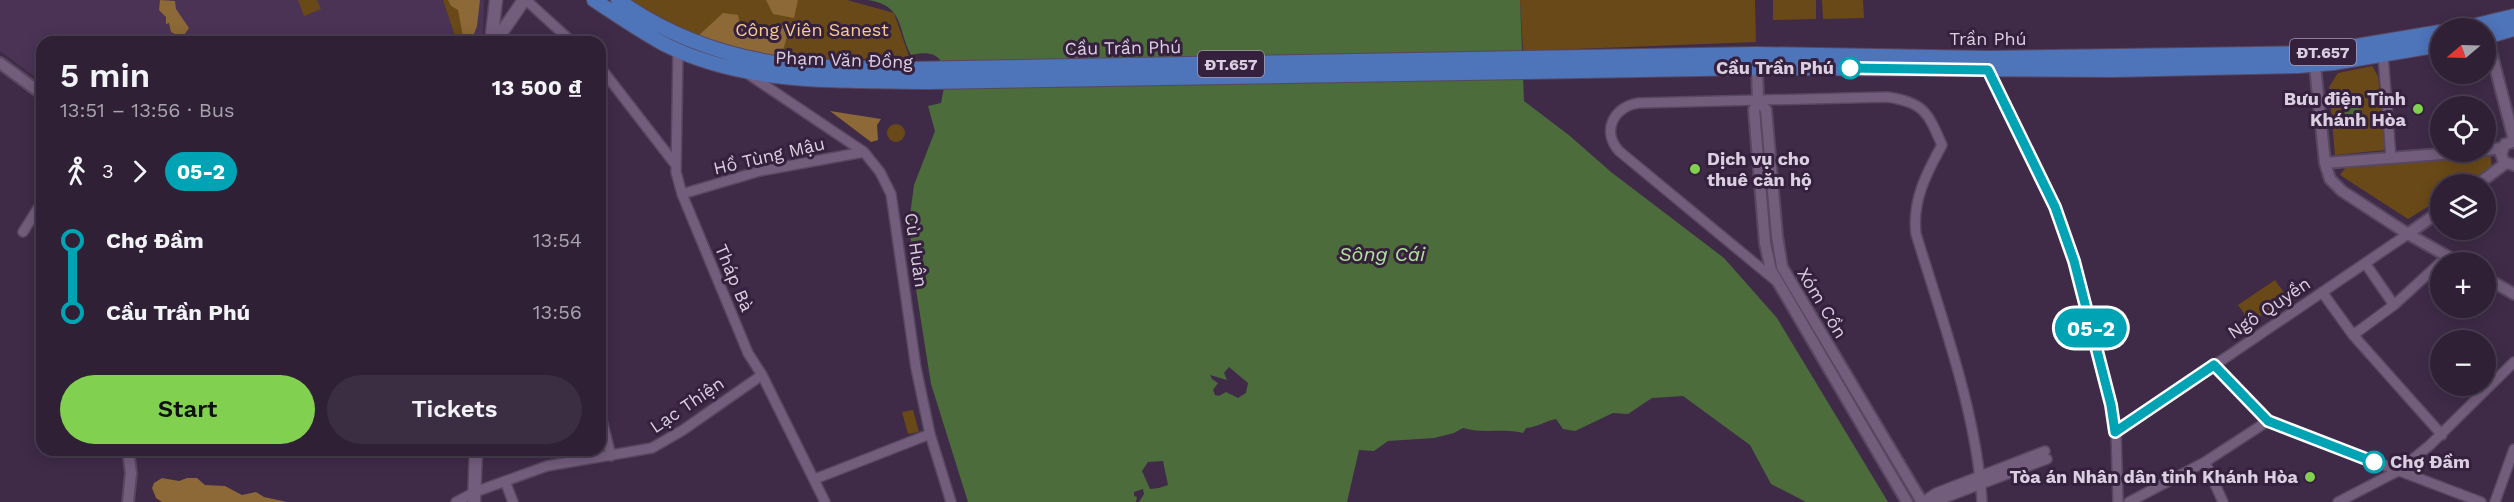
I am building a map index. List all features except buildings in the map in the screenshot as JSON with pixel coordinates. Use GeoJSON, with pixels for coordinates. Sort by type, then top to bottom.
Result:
{"type":"FeatureCollection","features":[{"type":"Feature","properties":{"kind":"main road"},"geometry":{"type":"LineString","coordinates":[[493,36],[496,0]]}},
{"type":"Feature","properties":{"kind":"main road"},"geometry":{"type":"LineString","coordinates":[[498,36],[525,0]]}},
{"type":"Feature","properties":{"kind":"main road","name":"Phạm Văn Đồng"},"geometry":{"type":"LineString","coordinates":[[594,0],[678,50],[743,71],[785,78],[930,76]]}},
{"type":"Feature","properties":{"kind":"main road","name":"Phạm Văn Đồng"},"geometry":{"type":"LineString","coordinates":[[618,0],[683,37],[749,58],[785,64],[930,76]]}},
{"type":"Feature","properties":{"kind":"main road"},"geometry":{"type":"LineString","coordinates":[[2496,26],[2514,16]]}},
{"type":"Feature","properties":{"kind":"main road"},"geometry":{"type":"LineString","coordinates":[[2496,31],[2514,29]]}},
{"type":"Feature","properties":{"kind":"main road","name":"Trần Phú"},"geometry":{"type":"LineString","coordinates":[[2314,59],[2430,34]]}},
{"type":"Feature","properties":{"kind":"main road","name":"Trần Phú"},"geometry":{"type":"LineString","coordinates":[[1533,65],[1757,61],[1988,64],[2314,59],[2383,55],[2430,47]]}},
{"type":"Feature","properties":{"kind":"main road","name":"Cầu Trần Phú"},"geometry":{"type":"LineString","coordinates":[[930,76],[1533,65]]}},
{"type":"Feature","properties":{"kind":"main road"},"geometry":{"type":"LineString","coordinates":[[474,497],[476,456]]}},
{"type":"Feature","properties":{"kind":"street"},"geometry":{"type":"LineString","coordinates":[[525,0],[565,36]]}},
{"type":"Feature","properties":{"kind":"street","name":"Tháp Bà"},"geometry":{"type":"LineString","coordinates":[[678,50],[675,164],[682,194],[748,353],[762,375],[825,502]]}},
{"type":"Feature","properties":{"kind":"street"},"geometry":{"type":"LineString","coordinates":[[2383,55],[2391,158]]}},
{"type":"Feature","properties":{"kind":"street"},"geometry":{"type":"LineString","coordinates":[[2314,59],[2325,163],[2330,179],[2342,191],[2431,252]]}},
{"type":"Feature","properties":{"kind":"street","name":"Xóm Cồn"},"geometry":{"type":"LineString","coordinates":[[1757,61],[1758,100],[1754,110],[1768,260],[1923,502]]}},
{"type":"Feature","properties":{"kind":"street"},"geometry":{"type":"LineString","coordinates":[[0,63],[36,90]]}},
{"type":"Feature","properties":{"kind":"street"},"geometry":{"type":"LineString","coordinates":[[1988,64],[2055,207],[2070,251],[2111,405],[2115,432],[2118,502]]}},
{"type":"Feature","properties":{"kind":"street","name":"Cù Huân"},"geometry":{"type":"LineString","coordinates":[[743,71],[864,152],[880,172],[891,194],[916,368],[930,434],[951,502]]}},
{"type":"Feature","properties":{"kind":"street"},"geometry":{"type":"LineString","coordinates":[[2496,73],[2514,141],[2496,149]]}},
{"type":"Feature","properties":{"kind":"street"},"geometry":{"type":"LineString","coordinates":[[606,75],[675,164]]}},
{"type":"Feature","properties":{"kind":"street"},"geometry":{"type":"LineString","coordinates":[[783,97],[776,86],[785,78]]}},
{"type":"Feature","properties":{"kind":"street"},"geometry":{"type":"LineString","coordinates":[[1780,277],[1619,151],[1611,136],[1612,120],[1616,113],[1631,104],[1887,97],[1907,100],[1925,111],[1941,145],[1920,191],[1915,210],[1916,234],[1968,415],[1982,502]]}},
{"type":"Feature","properties":{"kind":"street"},"geometry":{"type":"LineString","coordinates":[[2494,174],[2510,164],[2502,158],[2502,148]]}},
{"type":"Feature","properties":{"kind":"street","name":"Hồ Tùng Mậu"},"geometry":{"type":"LineString","coordinates":[[682,194],[760,171],[864,152]]}},
{"type":"Feature","properties":{"kind":"street"},"geometry":{"type":"LineString","coordinates":[[2325,163],[2430,155]]}},
{"type":"Feature","properties":{"kind":"street"},"geometry":{"type":"LineString","coordinates":[[23,232],[36,211]]}},
{"type":"Feature","properties":{"kind":"street","name":"Ngô Quyền"},"geometry":{"type":"LineString","coordinates":[[2115,432],[2430,218]]}},
{"type":"Feature","properties":{"kind":"street"},"geometry":{"type":"LineString","coordinates":[[2366,263],[2394,305]]}},
{"type":"Feature","properties":{"kind":"street"},"geometry":{"type":"LineString","coordinates":[[2353,334],[2394,305],[2430,273]]}},
{"type":"Feature","properties":{"kind":"street","name":"Xóm Cồn"},"geometry":{"type":"LineString","coordinates":[[1780,277],[1907,502]]}},
{"type":"Feature","properties":{"kind":"street"},"geometry":{"type":"LineString","coordinates":[[2496,284],[2514,294]]}},
{"type":"Feature","properties":{"kind":"street"},"geometry":{"type":"LineString","coordinates":[[2322,292],[2353,334],[2442,435]]}},
{"type":"Feature","properties":{"kind":"street"},"geometry":{"type":"LineString","coordinates":[[2338,502],[2397,471],[2442,435],[2514,363]]}},
{"type":"Feature","properties":{"kind":"street"},"geometry":{"type":"LineString","coordinates":[[2214,365],[2268,421],[2397,471],[2454,497],[2481,502]]}},
{"type":"Feature","properties":{"kind":"street","name":"Lạc Thiện"},"geometry":{"type":"LineString","coordinates":[[456,502],[474,497],[505,481],[561,462],[645,450],[663,443],[762,375]]}},
{"type":"Feature","properties":{"kind":"street"},"geometry":{"type":"LineString","coordinates":[[2129,502],[2205,462],[2268,421]]}},
{"type":"Feature","properties":{"kind":"street"},"geometry":{"type":"LineString","coordinates":[[815,479],[930,434]]}},
{"type":"Feature","properties":{"kind":"street"},"geometry":{"type":"LineString","coordinates":[[606,438],[610,456]]}},
{"type":"Feature","properties":{"kind":"street"},"geometry":{"type":"LineString","coordinates":[[2495,502],[2514,449]]}},
{"type":"Feature","properties":{"kind":"street"},"geometry":{"type":"LineString","coordinates":[[1923,502],[1939,500],[1980,479],[2046,455]]}},
{"type":"Feature","properties":{"kind":"street"},"geometry":{"type":"LineString","coordinates":[[128,502],[131,473],[129,456]]}},
{"type":"Feature","properties":{"kind":"street"},"geometry":{"type":"LineString","coordinates":[[2205,462],[2223,502]]}},
{"type":"Feature","properties":{"kind":"street"},"geometry":{"type":"LineString","coordinates":[[505,481],[513,502]]}},
{"type":"Feature","properties":{"kind":"shaded area"},"geometry":{"type":"Polygon","coordinates":[[[0,0],[484,0],[483,36],[36,36],[36,78],[0,51],[0,0]]]}},
{"type":"Feature","properties":{"kind":"shaded area"},"geometry":{"type":"Polygon","coordinates":[[[160,0],[175,1],[176,9],[189,28],[184,35],[179,36],[171,32],[169,23],[166,24],[166,17],[159,10],[160,0]]]}},
{"type":"Feature","properties":{"kind":"shaded area"},"geometry":{"type":"Polygon","coordinates":[[[448,0],[480,0],[477,26],[473,36],[463,36],[458,10],[451,6],[448,0]]]}},
{"type":"Feature","properties":{"kind":"shaded area"},"geometry":{"type":"Polygon","coordinates":[[[766,0],[798,0],[794,18],[773,14],[766,0]]]}},
{"type":"Feature","properties":{"kind":"shaded area"},"geometry":{"type":"Polygon","coordinates":[[[723,13],[738,15],[740,26],[747,31],[783,25],[789,30],[781,57],[751,52],[697,37],[723,13]]]}},
{"type":"Feature","properties":{"kind":"shaded area"},"geometry":{"type":"Polygon","coordinates":[[[830,111],[881,119],[877,125],[878,140],[871,142],[830,111]]]}},
{"type":"Feature","properties":{"kind":"shaded area"},"geometry":{"type":"Polygon","coordinates":[[[162,478],[179,481],[197,478],[205,485],[225,486],[242,495],[256,492],[264,497],[287,502],[162,502],[156,498],[152,488],[154,483],[162,478]]]}},
{"type":"Feature","properties":{"kind":"green space"},"geometry":{"type":"Polygon","coordinates":[[[298,0],[317,0],[321,9],[304,16],[298,0]]]}},
{"type":"Feature","properties":{"kind":"green space"},"geometry":{"type":"Polygon","coordinates":[[[443,0],[479,0],[463,10],[462,36],[455,36],[443,0]]]}},
{"type":"Feature","properties":{"kind":"green space","name":"Công Viên Sanest"},"geometry":{"type":"Polygon","coordinates":[[[629,0],[847,0],[894,13],[910,59],[789,59],[690,35],[654,17],[629,0]]]}},
{"type":"Feature","properties":{"kind":"green space"},"geometry":{"type":"Polygon","coordinates":[[[1520,0],[1755,0],[1756,42],[1523,51],[1520,0]]]}},
{"type":"Feature","properties":{"kind":"green space"},"geometry":{"type":"Polygon","coordinates":[[[1773,0],[1816,0],[1816,19],[1773,20],[1773,0]]]}},
{"type":"Feature","properties":{"kind":"green space"},"geometry":{"type":"Polygon","coordinates":[[[1822,0],[1863,0],[1864,18],[1823,19],[1822,0]]]}},
{"type":"Feature","properties":{"kind":"green space"},"geometry":{"type":"Polygon","coordinates":[[[2372,66],[2378,76],[2385,150],[2335,155],[2329,87],[2338,73],[2372,66]]]}},
{"type":"Feature","properties":{"kind":"green space"},"geometry":{"type":"Polygon","coordinates":[[[896,124],[902,127],[905,133],[902,139],[896,142],[890,139],[887,133],[890,127],[896,124]]]}},
{"type":"Feature","properties":{"kind":"green space"},"geometry":{"type":"Polygon","coordinates":[[[2430,159],[2430,162],[2491,162],[2492,168],[2482,174],[2430,174],[2430,205],[2408,219],[2340,175],[2346,167],[2430,159]]]}},
{"type":"Feature","properties":{"kind":"green space"},"geometry":{"type":"Polygon","coordinates":[[[2275,280],[2287,297],[2251,323],[2238,305],[2275,280]]]}},
{"type":"Feature","properties":{"kind":"green space"},"geometry":{"type":"Polygon","coordinates":[[[913,410],[919,432],[908,434],[902,412],[913,410]]]}},
{"type":"Feature","properties":{"kind":"water","name":"Sông Cái"},"geometry":{"type":"Polygon","coordinates":[[[868,0],[1520,0],[1524,101],[1570,136],[1611,172],[1724,258],[1777,318],[1888,502],[1806,502],[1771,484],[1750,445],[1683,396],[1652,398],[1628,414],[1613,413],[1575,431],[1563,429],[1556,419],[1526,428],[1523,433],[1463,428],[1434,438],[1388,441],[1374,451],[1359,450],[1347,502],[1139,502],[1144,494],[1143,489],[1134,492],[1134,496],[1137,497],[1136,502],[968,502],[931,384],[915,283],[909,223],[914,185],[935,131],[928,106],[941,103],[944,83],[943,66],[933,55],[924,53],[911,55],[894,13],[880,3],[868,0]],[[1229,367],[1224,373],[1227,380],[1210,375],[1218,383],[1213,390],[1215,395],[1219,396],[1226,392],[1238,398],[1246,393],[1248,383],[1229,367]],[[1163,461],[1148,462],[1142,471],[1150,489],[1168,485],[1163,461]]]}},
{"type":"Feature","properties":{"kind":"water"},"geometry":{"type":"Polygon","coordinates":[[[2354,107],[2360,110],[2363,116],[2360,122],[2354,125],[2348,122],[2345,116],[2348,110],[2354,107]]]}},
{"type":"Feature","properties":{"kind":"bus line","name":"05-2"},"geometry":{"type":"LineString","coordinates":[[1850,68],[1988,70],[2055,207],[2068,243],[2111,405],[2115,432],[2214,365],[2268,421],[2374,462]]}},
{"type":"Feature","properties":{"kind":"place","name":"Cầu Trần Phú"},"geometry":{"type":"Point","coordinates":[1850,68]}},
{"type":"Feature","properties":{"kind":"place","name":"Bưu điện Tỉnh Khánh Hòa"},"geometry":{"type":"Point","coordinates":[2418,109]}},
{"type":"Feature","properties":{"kind":"place","name":"Dịch vụ cho thuê căn hộ"},"geometry":{"type":"Point","coordinates":[1695,169]}},
{"type":"Feature","properties":{"kind":"place","name":"Chợ Đầm"},"geometry":{"type":"Point","coordinates":[2374,462]}},
{"type":"Feature","properties":{"kind":"place","name":"Tòa án Nhân dân tỉnh Khánh Hòa"},"geometry":{"type":"Point","coordinates":[2310,477]}}]}
